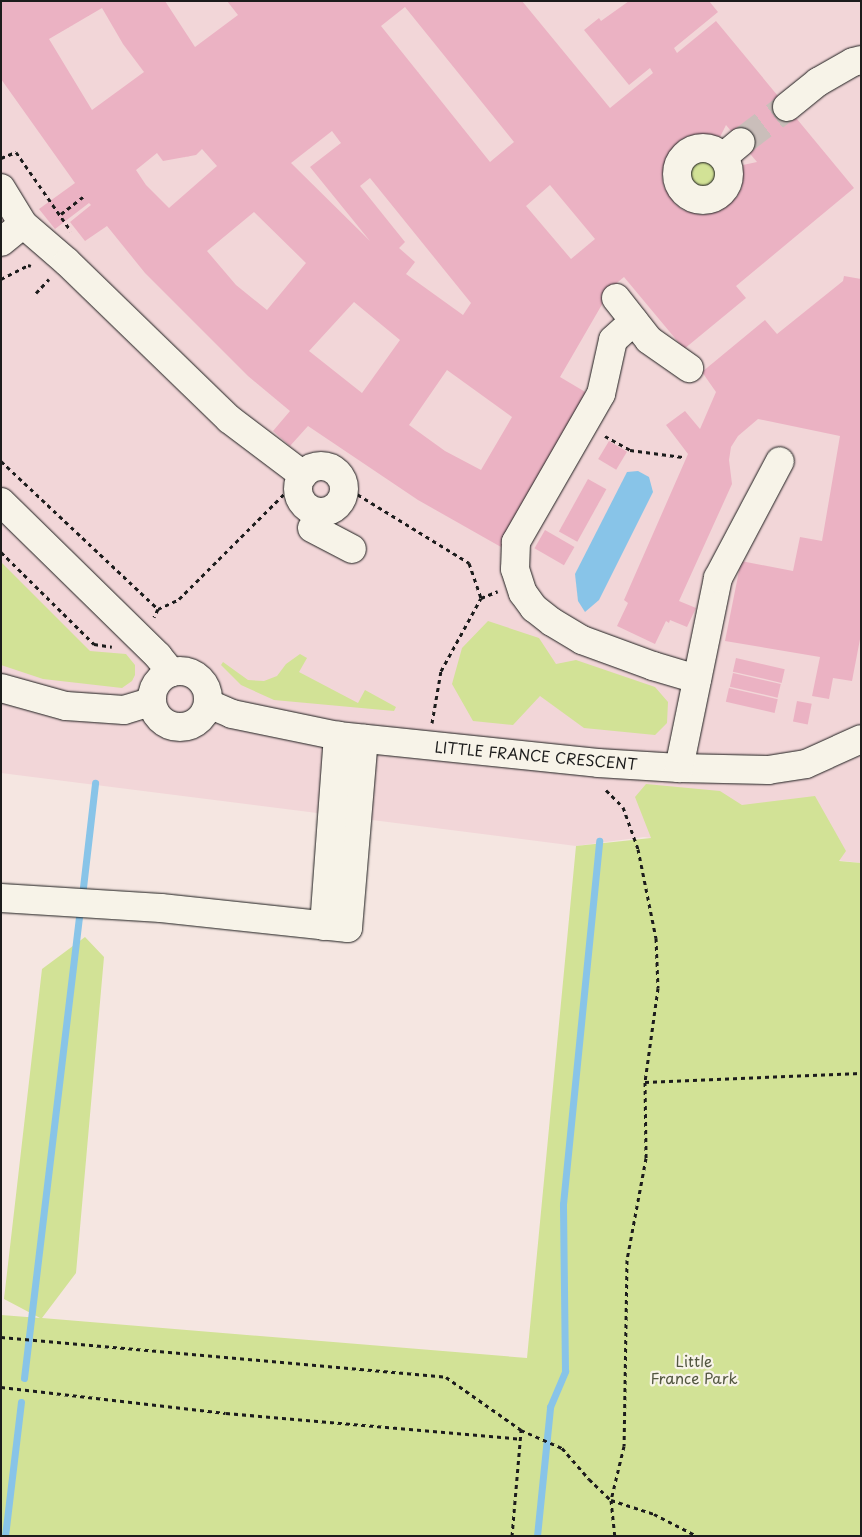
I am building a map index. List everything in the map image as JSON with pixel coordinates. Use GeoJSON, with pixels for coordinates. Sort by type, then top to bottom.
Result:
{"type":"FeatureCollection","features":[{"type":"Feature","properties":{"kind":"lane"},"geometry":{"type":"LineString","coordinates":[[787,107],[818,82],[853,62],[861,60]]}},
{"type":"Feature","properties":{"kind":"lane"},"geometry":{"type":"LineString","coordinates":[[1,188],[23,224],[67,262],[229,419],[303,475]]}},
{"type":"Feature","properties":{"kind":"lane"},"geometry":{"type":"LineString","coordinates":[[1,242],[23,224]]}},
{"type":"Feature","properties":{"kind":"lane"},"geometry":{"type":"LineString","coordinates":[[616,298],[649,340],[689,368]]}},
{"type":"Feature","properties":{"kind":"lane"},"geometry":{"type":"LineString","coordinates":[[634,321],[613,340],[601,394],[516,542],[515,569],[523,593],[534,608],[552,622],[582,640],[653,666],[697,679]]}},
{"type":"Feature","properties":{"kind":"lane"},"geometry":{"type":"LineString","coordinates":[[679,768],[718,578],[780,461]]}},
{"type":"Feature","properties":{"kind":"lane"},"geometry":{"type":"LineString","coordinates":[[316,466],[330,468],[337,472],[344,486],[342,499],[337,505],[332,509],[318,511],[311,509],[301,499],[298,486],[303,475],[316,466]]}},
{"type":"Feature","properties":{"kind":"lane"},"geometry":{"type":"LineString","coordinates":[[1,502],[147,645],[171,672]]}},
{"type":"Feature","properties":{"kind":"lane"},"geometry":{"type":"LineString","coordinates":[[312,528],[352,549]]}},
{"type":"Feature","properties":{"kind":"lane"},"geometry":{"type":"LineString","coordinates":[[171,672],[188,672],[200,678],[207,690],[209,704],[203,716],[192,724],[179,727],[166,724],[156,714],[151,702],[154,688],[162,676],[171,672]]}},
{"type":"Feature","properties":{"kind":"lane"},"geometry":{"type":"LineString","coordinates":[[1,688],[66,706],[124,710],[151,702]]}},
{"type":"Feature","properties":{"kind":"lane","name":"LITTLE FRANCE CRESCENT"},"geometry":{"type":"LineString","coordinates":[[209,704],[232,714],[338,736],[598,763],[679,768],[768,770],[806,764],[861,738]]}},
{"type":"Feature","properties":{"kind":"lane"},"geometry":{"type":"LineString","coordinates":[[336,927],[338,736]]}},
{"type":"Feature","properties":{"kind":"lane"},"geometry":{"type":"LineString","coordinates":[[336,927],[364,739]]}},
{"type":"Feature","properties":{"kind":"lane"},"geometry":{"type":"LineString","coordinates":[[1,898],[170,909],[336,927]]}},
{"type":"Feature","properties":{"kind":"path"},"geometry":{"type":"LineString","coordinates":[[1,158],[16,152],[61,214],[84,196]]}},
{"type":"Feature","properties":{"kind":"path"},"geometry":{"type":"LineString","coordinates":[[36,293],[54,272]]}},
{"type":"Feature","properties":{"kind":"path"},"geometry":{"type":"LineString","coordinates":[[584,424],[630,450],[683,457]]}},
{"type":"Feature","properties":{"kind":"path"},"geometry":{"type":"LineString","coordinates":[[158,609],[179,599],[303,475]]}},
{"type":"Feature","properties":{"kind":"path"},"geometry":{"type":"LineString","coordinates":[[344,486],[469,563],[482,598]]}},
{"type":"Feature","properties":{"kind":"path"},"geometry":{"type":"LineString","coordinates":[[428,745],[441,671],[482,598],[519,581]]}},
{"type":"Feature","properties":{"kind":"path"},"geometry":{"type":"LineString","coordinates":[[598,763],[597,780],[623,807],[638,849],[656,938],[658,988],[645,1082],[646,1158],[627,1260],[624,1446],[611,1500],[615,1536]]}},
{"type":"Feature","properties":{"kind":"path"},"geometry":{"type":"LineString","coordinates":[[645,1082],[861,1073]]}},
{"type":"Feature","properties":{"kind":"path"},"geometry":{"type":"LineString","coordinates":[[1,1337],[446,1376],[521,1430],[562,1448],[589,1479],[611,1500],[654,1514],[697,1536]]}},
{"type":"Feature","properties":{"kind":"path"},"geometry":{"type":"LineString","coordinates":[[1,1387],[226,1413],[521,1439]]}},
{"type":"Feature","properties":{"kind":"path"},"geometry":{"type":"LineString","coordinates":[[512,1536],[521,1430]]}},
{"type":"Feature","properties":{"kind":"shaded area"},"geometry":{"type":"Polygon","coordinates":[[[1,1],[861,1],[861,863],[644,837],[576,846],[1,773],[1,1]]]}},
{"type":"Feature","properties":{"kind":"green space"},"geometry":{"type":"Polygon","coordinates":[[[702,158],[708,159],[713,163],[717,168],[717,180],[713,185],[708,189],[702,190],[696,189],[691,185],[687,180],[686,174],[687,168],[691,163],[696,159],[702,158]]]}},
{"type":"Feature","properties":{"kind":"green space"},"geometry":{"type":"Polygon","coordinates":[[[1,562],[90,651],[126,654],[135,665],[135,675],[132,681],[122,688],[43,679],[1,665],[1,562]]]}},
{"type":"Feature","properties":{"kind":"green space"},"geometry":{"type":"Polygon","coordinates":[[[488,621],[539,638],[556,664],[576,660],[655,687],[668,702],[667,723],[655,735],[584,728],[540,696],[513,725],[473,721],[452,684],[462,648],[488,621]]]}},
{"type":"Feature","properties":{"kind":"green space"},"geometry":{"type":"Polygon","coordinates":[[[300,654],[307,658],[299,672],[358,703],[365,690],[396,707],[394,711],[274,700],[241,685],[221,665],[223,662],[248,680],[264,681],[277,676],[286,664],[300,654]]]}},
{"type":"Feature","properties":{"kind":"green space","name":"Little France Park"},"geometry":{"type":"Polygon","coordinates":[[[646,784],[720,791],[742,805],[815,796],[846,851],[839,861],[861,863],[861,1536],[1,1536],[1,1315],[40,1318],[4,1299],[42,969],[85,937],[104,957],[76,1273],[42,1318],[527,1358],[576,846],[651,838],[635,797],[646,784]]]}},
{"type":"Feature","properties":{"kind":"water"},"geometry":{"type":"Polygon","coordinates":[[[638,471],[649,477],[653,492],[599,600],[585,612],[578,601],[575,574],[627,472],[638,471]]]}},
{"type":"Feature","properties":{"kind":"building"},"geometry":{"type":"Polygon","coordinates":[[[1,1],[165,1],[195,47],[238,15],[227,1],[522,1],[610,108],[653,73],[650,68],[629,85],[584,30],[599,18],[601,21],[629,1],[709,1],[718,12],[674,48],[677,53],[716,21],[854,188],[736,286],[746,298],[684,349],[624,277],[601,296],[604,301],[560,377],[587,393],[501,547],[418,500],[308,426],[290,446],[273,431],[290,411],[248,376],[145,273],[107,226],[85,241],[70,222],[91,205],[89,203],[55,229],[39,209],[75,183],[1,79],[1,1]],[[405,7],[381,26],[490,162],[514,142],[405,7]],[[102,8],[49,39],[92,110],[144,72],[123,44],[102,8]],[[726,125],[720,137],[706,134],[688,136],[679,141],[666,157],[662,177],[664,187],[675,204],[683,210],[702,215],[722,210],[737,197],[742,187],[743,165],[757,162],[726,125]],[[332,131],[291,163],[370,241],[310,167],[341,143],[332,131]],[[202,149],[196,155],[163,161],[157,153],[136,170],[146,185],[169,208],[217,166],[202,149]],[[370,178],[360,186],[405,242],[399,248],[415,262],[406,274],[463,315],[471,303],[370,178]],[[550,185],[526,206],[571,259],[595,239],[550,185]],[[254,212],[207,251],[236,285],[267,310],[306,263],[254,212]],[[354,302],[309,351],[362,393],[400,340],[354,302]],[[447,370],[409,425],[445,451],[481,470],[512,417],[447,370]]]}},
{"type":"Feature","properties":{"kind":"building"},"geometry":{"type":"Polygon","coordinates":[[[844,276],[861,279],[861,634],[852,681],[833,678],[829,699],[812,696],[820,657],[725,641],[741,561],[793,571],[800,537],[822,541],[840,436],[758,419],[738,436],[731,447],[729,460],[732,484],[679,601],[696,608],[687,627],[670,620],[669,623],[666,621],[655,644],[617,626],[628,603],[624,600],[688,454],[666,425],[685,411],[700,429],[716,392],[702,372],[765,320],[777,334],[843,281],[844,276]]]}},
{"type":"Feature","properties":{"kind":"building"},"geometry":{"type":"Polygon","coordinates":[[[609,441],[627,452],[616,470],[598,459],[609,441]]]}},
{"type":"Feature","properties":{"kind":"building"},"geometry":{"type":"Polygon","coordinates":[[[588,479],[606,489],[577,542],[559,531],[588,479]]]}},
{"type":"Feature","properties":{"kind":"building"},"geometry":{"type":"Polygon","coordinates":[[[545,530],[574,547],[564,565],[534,548],[545,530]]]}},
{"type":"Feature","properties":{"kind":"building"},"geometry":{"type":"Polygon","coordinates":[[[736,658],[785,669],[782,683],[733,672],[736,658]]]}},
{"type":"Feature","properties":{"kind":"building"},"geometry":{"type":"Polygon","coordinates":[[[733,673],[781,684],[778,698],[730,687],[733,673]]]}},
{"type":"Feature","properties":{"kind":"building"},"geometry":{"type":"Polygon","coordinates":[[[729,688],[778,699],[775,713],[726,702],[729,688]]]}},
{"type":"Feature","properties":{"kind":"building"},"geometry":{"type":"Polygon","coordinates":[[[797,701],[812,704],[808,724],[793,722],[797,701]]]}},
{"type":"Feature","properties":{"kind":"waterway"},"geometry":{"type":"LineString","coordinates":[[82,896],[95,783]]}},
{"type":"Feature","properties":{"kind":"waterway"},"geometry":{"type":"LineString","coordinates":[[537,1536],[550,1407],[565,1371],[563,1204],[599,841]]}},
{"type":"Feature","properties":{"kind":"waterway"},"geometry":{"type":"LineString","coordinates":[[24,1378],[80,907]]}},
{"type":"Feature","properties":{"kind":"waterway"},"geometry":{"type":"LineString","coordinates":[[5,1536],[21,1402]]}},
{"type":"Feature","properties":{"kind":"tunnel"},"geometry":{"type":"LineString","coordinates":[[741,142],[787,107]]}}]}
